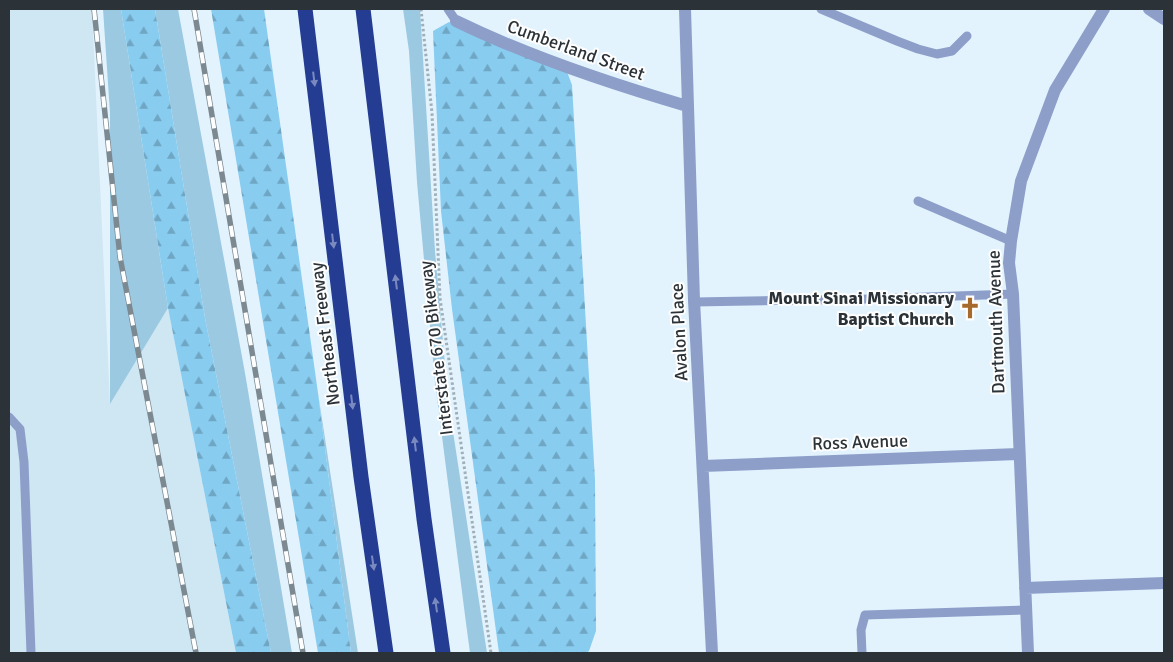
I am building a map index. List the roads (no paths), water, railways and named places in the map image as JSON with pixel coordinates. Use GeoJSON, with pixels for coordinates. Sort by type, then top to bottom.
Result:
{"type":"FeatureCollection","features":[{"type":"Feature","properties":{"kind":"highway"},"geometry":{"type":"LineString","coordinates":[[295,9],[308,31]]}},
{"type":"Feature","properties":{"kind":"highway","name":"Northeast Freeway"},"geometry":{"type":"LineString","coordinates":[[305,9],[361,477],[386,653]]}},
{"type":"Feature","properties":{"kind":"highway"},"geometry":{"type":"LineString","coordinates":[[363,9],[424,519],[443,653]]}},
{"type":"Feature","properties":{"kind":"highway"},"geometry":{"type":"LineString","coordinates":[[372,9],[380,153]]}},
{"type":"Feature","properties":{"kind":"street","name":"Avalon Place"},"geometry":{"type":"LineString","coordinates":[[685,9],[694,302],[712,653]]}},
{"type":"Feature","properties":{"kind":"street","name":"Dartmouth Avenue"},"geometry":{"type":"LineString","coordinates":[[1028,653],[1018,454],[1013,294],[1009,262],[1011,241],[1021,181],[1055,90],[1104,9]]}},
{"type":"Feature","properties":{"kind":"street"},"geometry":{"type":"LineString","coordinates":[[1149,9],[1164,18]]}},
{"type":"Feature","properties":{"kind":"street","name":"Cumberland Street"},"geometry":{"type":"LineString","coordinates":[[456,21],[494,40],[622,87],[687,106]]}},
{"type":"Feature","properties":{"kind":"street","name":"Ross Avenue"},"geometry":{"type":"LineString","coordinates":[[703,466],[1018,454]]}},
{"type":"Feature","properties":{"kind":"street"},"geometry":{"type":"LineString","coordinates":[[1026,588],[1164,583]]}},
{"type":"Feature","properties":{"kind":"lane"},"geometry":{"type":"LineString","coordinates":[[448,9],[456,21]]}},
{"type":"Feature","properties":{"kind":"lane"},"geometry":{"type":"LineString","coordinates":[[821,9],[897,41],[937,54],[952,51],[967,36]]}},
{"type":"Feature","properties":{"kind":"lane"},"geometry":{"type":"LineString","coordinates":[[918,201],[1011,241]]}},
{"type":"Feature","properties":{"kind":"lane"},"geometry":{"type":"LineString","coordinates":[[694,302],[1013,294]]}},
{"type":"Feature","properties":{"kind":"lane"},"geometry":{"type":"LineString","coordinates":[[9,417],[20,429],[24,462],[31,653]]}},
{"type":"Feature","properties":{"kind":"lane"},"geometry":{"type":"LineString","coordinates":[[862,653],[861,630],[865,615],[1026,610]]}},
{"type":"Feature","properties":{"kind":"railway"},"geometry":{"type":"LineString","coordinates":[[94,9],[120,257],[196,653]]}},
{"type":"Feature","properties":{"kind":"railway"},"geometry":{"type":"LineString","coordinates":[[194,9],[303,653]]}},
{"type":"Feature","properties":{"kind":"place","name":"Mount Sinai Missionary Baptist Church"},"geometry":{"type":"Point","coordinates":[970,308]}}]}
